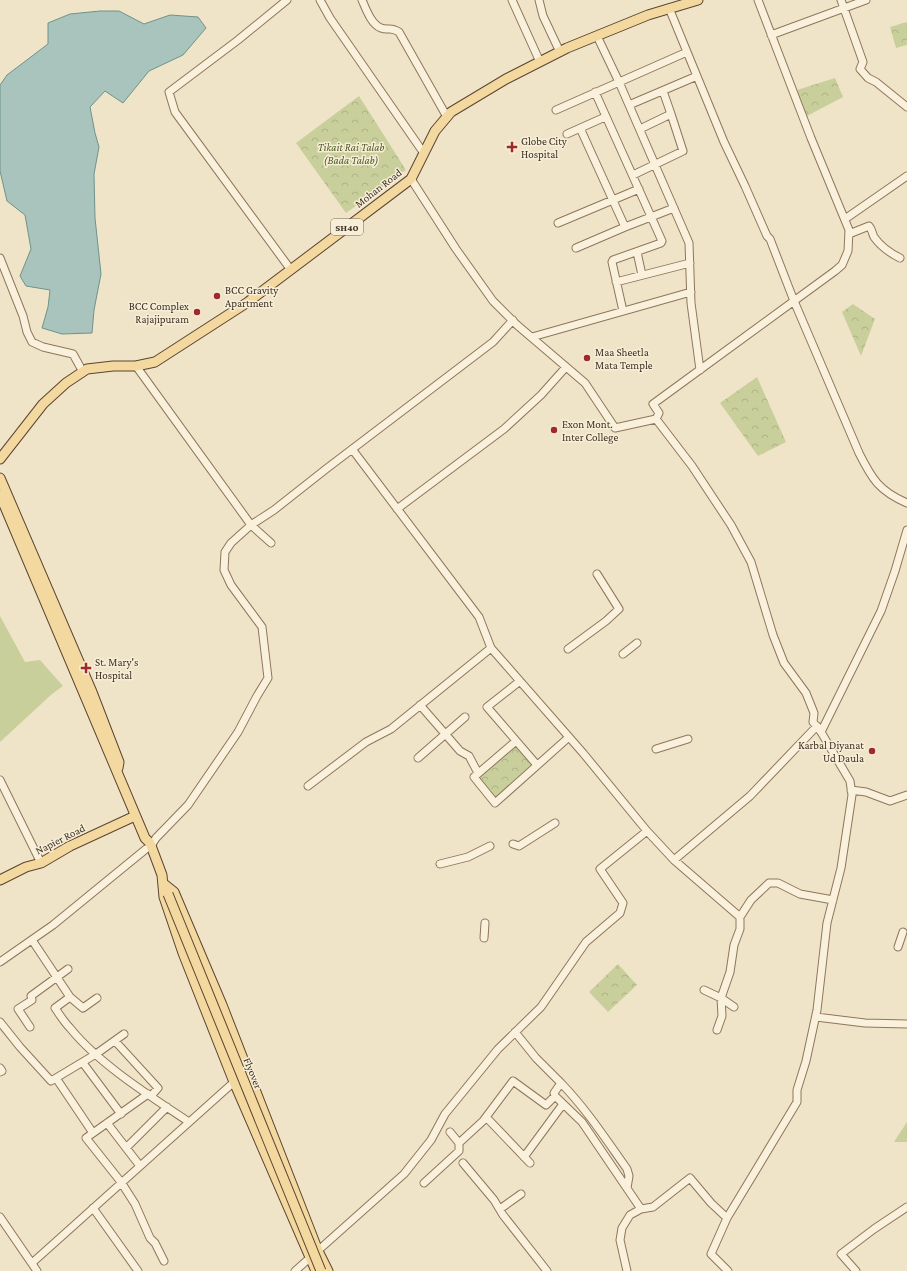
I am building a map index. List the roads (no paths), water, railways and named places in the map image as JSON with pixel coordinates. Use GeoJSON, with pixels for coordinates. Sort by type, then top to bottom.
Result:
{"type":"FeatureCollection","features":[{"type":"Feature","properties":{"kind":"main road","name":"Mohan Road"},"geometry":{"type":"LineString","coordinates":[[0,459],[43,404],[66,384],[87,369],[113,366],[136,366],[155,362],[248,302],[410,179],[435,131],[452,112],[500,83],[560,52],[648,14],[698,0]]}},
{"type":"Feature","properties":{"kind":"main road"},"geometry":{"type":"LineString","coordinates":[[0,478],[92,692],[119,762],[117,773]]}},
{"type":"Feature","properties":{"kind":"main road"},"geometry":{"type":"LineString","coordinates":[[0,495],[117,773],[133,817],[147,844],[158,876],[174,892],[222,1006],[318,1251],[328,1271]]}},
{"type":"Feature","properties":{"kind":"main road"},"geometry":{"type":"LineString","coordinates":[[0,506],[81,704],[109,767],[117,773]]}},
{"type":"Feature","properties":{"kind":"main road","name":"Napier Road"},"geometry":{"type":"LineString","coordinates":[[0,880],[26,867],[41,864],[70,846],[133,817]]}},
{"type":"Feature","properties":{"kind":"main road"},"geometry":{"type":"LineString","coordinates":[[0,886],[31,871],[41,864]]}},
{"type":"Feature","properties":{"kind":"main road"},"geometry":{"type":"LineString","coordinates":[[163,882],[164,897],[183,953],[234,1082],[316,1271]]}},
{"type":"Feature","properties":{"kind":"main road","name":"Flyover"},"geometry":{"type":"LineString","coordinates":[[163,882],[321,1271]]}},
{"type":"Feature","properties":{"kind":"street"},"geometry":{"type":"LineString","coordinates":[[287,0],[170,92],[175,112],[290,270]]}},
{"type":"Feature","properties":{"kind":"street"},"geometry":{"type":"LineString","coordinates":[[320,0],[330,18],[423,152]]}},
{"type":"Feature","properties":{"kind":"street"},"geometry":{"type":"LineString","coordinates":[[362,0],[374,23],[382,29],[393,28],[399,32],[447,117]]}},
{"type":"Feature","properties":{"kind":"street"},"geometry":{"type":"LineString","coordinates":[[512,0],[540,62]]}},
{"type":"Feature","properties":{"kind":"street"},"geometry":{"type":"LineString","coordinates":[[539,0],[543,16],[560,52]]}},
{"type":"Feature","properties":{"kind":"street"},"geometry":{"type":"LineString","coordinates":[[656,419],[659,413],[653,404],[842,265],[848,251],[850,230],[758,0]]}},
{"type":"Feature","properties":{"kind":"street"},"geometry":{"type":"LineString","coordinates":[[841,0],[862,62],[860,69],[868,78],[876,82],[907,107]]}},
{"type":"Feature","properties":{"kind":"street"},"geometry":{"type":"LineString","coordinates":[[771,35],[866,0]]}},
{"type":"Feature","properties":{"kind":"street"},"geometry":{"type":"LineString","coordinates":[[669,8],[724,142],[767,236],[770,239],[794,301],[859,453],[871,477],[894,498],[907,503]]}},
{"type":"Feature","properties":{"kind":"street"},"geometry":{"type":"LineString","coordinates":[[597,36],[640,129],[654,165],[689,243],[691,303],[700,370]]}},
{"type":"Feature","properties":{"kind":"street"},"geometry":{"type":"LineString","coordinates":[[556,110],[687,52]]}},
{"type":"Feature","properties":{"kind":"street"},"geometry":{"type":"LineString","coordinates":[[629,105],[697,76]]}},
{"type":"Feature","properties":{"kind":"street"},"geometry":{"type":"LineString","coordinates":[[633,175],[682,152],[663,91]]}},
{"type":"Feature","properties":{"kind":"street"},"geometry":{"type":"LineString","coordinates":[[595,92],[662,242],[612,260],[622,311]]}},
{"type":"Feature","properties":{"kind":"street"},"geometry":{"type":"LineString","coordinates":[[640,129],[671,114]]}},
{"type":"Feature","properties":{"kind":"street"},"geometry":{"type":"LineString","coordinates":[[567,134],[605,117]]}},
{"type":"Feature","properties":{"kind":"street"},"geometry":{"type":"LineString","coordinates":[[580,128],[625,227]]}},
{"type":"Feature","properties":{"kind":"street"},"geometry":{"type":"LineString","coordinates":[[845,219],[907,176]]}},
{"type":"Feature","properties":{"kind":"street"},"geometry":{"type":"LineString","coordinates":[[410,179],[456,249],[493,301],[584,383],[615,428],[656,419]]}},
{"type":"Feature","properties":{"kind":"street"},"geometry":{"type":"LineString","coordinates":[[558,223],[639,189]]}},
{"type":"Feature","properties":{"kind":"street"},"geometry":{"type":"LineString","coordinates":[[576,248],[674,208]]}},
{"type":"Feature","properties":{"kind":"street"},"geometry":{"type":"LineString","coordinates":[[850,234],[869,226],[878,243],[889,252],[900,258]]}},
{"type":"Feature","properties":{"kind":"street"},"geometry":{"type":"LineString","coordinates":[[637,252],[642,275]]}},
{"type":"Feature","properties":{"kind":"street"},"geometry":{"type":"LineString","coordinates":[[0,258],[32,342],[43,347],[73,354],[83,372]]}},
{"type":"Feature","properties":{"kind":"street"},"geometry":{"type":"LineString","coordinates":[[616,282],[690,263]]}},
{"type":"Feature","properties":{"kind":"street"},"geometry":{"type":"LineString","coordinates":[[532,337],[691,292]]}},
{"type":"Feature","properties":{"kind":"street"},"geometry":{"type":"LineString","coordinates":[[0,962],[53,925],[147,844],[156,838],[188,805],[238,732],[268,678],[262,627],[231,585],[224,570],[225,552],[231,543],[251,525],[274,510],[493,342],[513,320]]}},
{"type":"Feature","properties":{"kind":"street"},"geometry":{"type":"LineString","coordinates":[[136,366],[251,525],[271,543]]}},
{"type":"Feature","properties":{"kind":"street"},"geometry":{"type":"LineString","coordinates":[[397,509],[504,428],[541,395],[566,367]]}},
{"type":"Feature","properties":{"kind":"street"},"geometry":{"type":"LineString","coordinates":[[656,419],[692,466],[731,525],[751,562],[773,636],[784,663],[806,694],[814,713],[813,722],[819,729],[850,782],[852,795],[841,868],[827,923],[816,1017],[806,1061],[797,1090],[797,1102],[727,1218],[711,1254],[728,1271]]}},
{"type":"Feature","properties":{"kind":"street"},"geometry":{"type":"LineString","coordinates":[[352,449],[479,617],[491,648],[674,860],[740,917]]}},
{"type":"Feature","properties":{"kind":"street"},"geometry":{"type":"LineString","coordinates":[[674,860],[750,796],[819,729],[881,612],[907,530]]}},
{"type":"Feature","properties":{"kind":"street"},"geometry":{"type":"LineString","coordinates":[[568,649],[606,621],[619,609],[596,574]]}},
{"type":"Feature","properties":{"kind":"street"},"geometry":{"type":"LineString","coordinates":[[623,654],[637,643]]}},
{"type":"Feature","properties":{"kind":"street"},"geometry":{"type":"LineString","coordinates":[[308,786],[366,742],[390,729],[491,648]]}},
{"type":"Feature","properties":{"kind":"street"},"geometry":{"type":"LineString","coordinates":[[520,681],[487,707],[537,765]]}},
{"type":"Feature","properties":{"kind":"street"},"geometry":{"type":"LineString","coordinates":[[420,705],[460,751],[469,756],[478,774]]}},
{"type":"Feature","properties":{"kind":"street"},"geometry":{"type":"LineString","coordinates":[[418,758],[465,717]]}},
{"type":"Feature","properties":{"kind":"street"},"geometry":{"type":"LineString","coordinates":[[516,740],[474,777],[495,804],[569,737]]}},
{"type":"Feature","properties":{"kind":"street"},"geometry":{"type":"LineString","coordinates":[[656,749],[688,739]]}},
{"type":"Feature","properties":{"kind":"street"},"geometry":{"type":"LineString","coordinates":[[0,780],[41,864]]}},
{"type":"Feature","properties":{"kind":"street"},"geometry":{"type":"LineString","coordinates":[[851,790],[866,792],[890,801],[907,795]]}},
{"type":"Feature","properties":{"kind":"street"},"geometry":{"type":"LineString","coordinates":[[513,844],[519,846],[555,823]]}},
{"type":"Feature","properties":{"kind":"street"},"geometry":{"type":"LineString","coordinates":[[295,1271],[404,1174],[431,1140],[445,1114],[498,1049],[541,1007],[586,942],[620,913],[623,904],[600,869],[648,831]]}},
{"type":"Feature","properties":{"kind":"street"},"geometry":{"type":"LineString","coordinates":[[440,864],[468,857],[490,846]]}},
{"type":"Feature","properties":{"kind":"street"},"geometry":{"type":"LineString","coordinates":[[717,1030],[722,1016],[721,998],[730,972],[734,945],[740,929],[740,917],[751,900],[769,883],[778,882],[800,894],[833,900]]}},
{"type":"Feature","properties":{"kind":"street"},"geometry":{"type":"LineString","coordinates":[[484,938],[485,923]]}},
{"type":"Feature","properties":{"kind":"street"},"geometry":{"type":"LineString","coordinates":[[898,947],[904,932]]}},
{"type":"Feature","properties":{"kind":"street"},"geometry":{"type":"LineString","coordinates":[[32,940],[70,997],[83,1008],[97,998]]}},
{"type":"Feature","properties":{"kind":"street"},"geometry":{"type":"LineString","coordinates":[[30,1028],[18,1009],[32,1000],[31,996],[68,969]]}},
{"type":"Feature","properties":{"kind":"street"},"geometry":{"type":"LineString","coordinates":[[704,990],[721,998],[734,1007]]}},
{"type":"Feature","properties":{"kind":"street"},"geometry":{"type":"LineString","coordinates":[[70,997],[55,1008],[70,1029],[115,1070],[188,1122]]}},
{"type":"Feature","properties":{"kind":"street"},"geometry":{"type":"LineString","coordinates":[[816,1017],[865,1022],[907,1024]]}},
{"type":"Feature","properties":{"kind":"street"},"geometry":{"type":"LineString","coordinates":[[0,1022],[20,1047],[51,1081],[83,1063],[124,1034]]}},
{"type":"Feature","properties":{"kind":"street"},"geometry":{"type":"LineString","coordinates":[[515,1032],[536,1058],[580,1103],[598,1127],[627,1169],[629,1176],[627,1188]]}},
{"type":"Feature","properties":{"kind":"street"},"geometry":{"type":"LineString","coordinates":[[115,1041],[158,1088],[86,1138],[121,1182],[135,1204],[150,1238],[155,1243],[164,1262]]}},
{"type":"Feature","properties":{"kind":"street"},"geometry":{"type":"LineString","coordinates":[[83,1063],[121,1114]]}},
{"type":"Feature","properties":{"kind":"street"},"geometry":{"type":"LineString","coordinates":[[0,1068],[2,1070],[0,1072]]}},
{"type":"Feature","properties":{"kind":"street"},"geometry":{"type":"LineString","coordinates":[[32,1262],[234,1082],[250,1077]]}},
{"type":"Feature","properties":{"kind":"street"},"geometry":{"type":"LineString","coordinates":[[56,1078],[93,1133]]}},
{"type":"Feature","properties":{"kind":"street"},"geometry":{"type":"LineString","coordinates":[[459,1143],[486,1117],[513,1080],[545,1104],[547,1104],[554,1096],[554,1093],[561,1083]]}},
{"type":"Feature","properties":{"kind":"street"},"geometry":{"type":"LineString","coordinates":[[554,1096],[582,1122],[641,1209]]}},
{"type":"Feature","properties":{"kind":"street"},"geometry":{"type":"LineString","coordinates":[[524,1157],[563,1104]]}},
{"type":"Feature","properties":{"kind":"street"},"geometry":{"type":"LineString","coordinates":[[126,1148],[167,1107]]}},
{"type":"Feature","properties":{"kind":"street"},"geometry":{"type":"LineString","coordinates":[[486,1117],[488,1121],[500,1131],[530,1163]]}},
{"type":"Feature","properties":{"kind":"street"},"geometry":{"type":"LineString","coordinates":[[108,1123],[140,1166]]}},
{"type":"Feature","properties":{"kind":"street"},"geometry":{"type":"LineString","coordinates":[[424,1183],[459,1151],[459,1143],[450,1132]]}},
{"type":"Feature","properties":{"kind":"street"},"geometry":{"type":"LineString","coordinates":[[605,1156],[614,1150]]}},
{"type":"Feature","properties":{"kind":"street"},"geometry":{"type":"LineString","coordinates":[[463,1163],[494,1200],[547,1271]]}},
{"type":"Feature","properties":{"kind":"street"},"geometry":{"type":"LineString","coordinates":[[627,1271],[620,1240],[622,1228],[630,1214],[641,1209],[653,1207],[690,1178],[709,1202],[727,1218]]}},
{"type":"Feature","properties":{"kind":"street"},"geometry":{"type":"LineString","coordinates":[[500,1209],[521,1194]]}},
{"type":"Feature","properties":{"kind":"street"},"geometry":{"type":"LineString","coordinates":[[856,1271],[841,1254],[874,1229],[907,1207]]}},
{"type":"Feature","properties":{"kind":"street"},"geometry":{"type":"LineString","coordinates":[[93,1208],[138,1271]]}},
{"type":"Feature","properties":{"kind":"street"},"geometry":{"type":"LineString","coordinates":[[0,1217],[38,1271]]}},
{"type":"Feature","properties":{"kind":"water"},"geometry":{"type":"Polygon","coordinates":[[[119,11],[144,24],[170,15],[198,17],[206,28],[183,55],[149,71],[123,103],[105,91],[90,107],[99,147],[94,174],[95,218],[101,274],[94,310],[92,333],[62,334],[42,328],[48,307],[50,290],[26,286],[20,276],[31,249],[25,215],[7,201],[0,171],[0,85],[7,75],[48,44],[48,23],[70,14],[119,11]]]}},
{"type":"Feature","properties":{"kind":"place","name":"Globe City Hospital"},"geometry":{"type":"Point","coordinates":[512,147]}},
{"type":"Feature","properties":{"kind":"place","name":"BCC Gravity Apartment"},"geometry":{"type":"Point","coordinates":[217,296]}},
{"type":"Feature","properties":{"kind":"place","name":"BCC Complex Rajajipuram"},"geometry":{"type":"Point","coordinates":[197,312]}},
{"type":"Feature","properties":{"kind":"place","name":"Maa Sheetla Mata Temple"},"geometry":{"type":"Point","coordinates":[587,358]}},
{"type":"Feature","properties":{"kind":"place","name":"Exon Mont. Inter College"},"geometry":{"type":"Point","coordinates":[554,430]}},
{"type":"Feature","properties":{"kind":"place","name":"St. Mary's Hospital"},"geometry":{"type":"Point","coordinates":[86,668]}},
{"type":"Feature","properties":{"kind":"place","name":"Karbal Diyanat Ud Daula"},"geometry":{"type":"Point","coordinates":[872,751]}},
{"type":"Feature","properties":{"kind":"park label","name":"Tikait Rai Talab (Bada Talab)"},"geometry":{"type":"Point","coordinates":[351,153]}}]}
